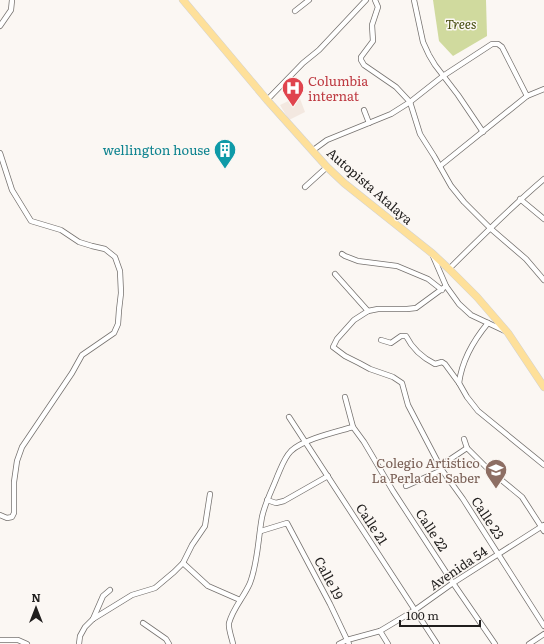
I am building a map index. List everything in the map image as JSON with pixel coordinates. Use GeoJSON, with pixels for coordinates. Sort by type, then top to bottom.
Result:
{"type":"FeatureCollection","features":[{"type":"Feature","properties":{"kind":"main road","name":"Autopista Atalaya"},"geometry":{"type":"LineString","coordinates":[[183,0],[312,152],[344,182],[433,254],[477,297],[508,333],[544,387]]}},
{"type":"Feature","properties":{"kind":"street"},"geometry":{"type":"LineString","coordinates":[[0,26],[11,10],[12,0]]}},
{"type":"Feature","properties":{"kind":"street"},"geometry":{"type":"LineString","coordinates":[[295,11],[309,0]]}},
{"type":"Feature","properties":{"kind":"street"},"geometry":{"type":"LineString","coordinates":[[267,100],[366,0]]}},
{"type":"Feature","properties":{"kind":"street"},"geometry":{"type":"LineString","coordinates":[[375,0],[378,7],[372,25],[373,41],[361,57],[364,65],[396,88],[410,102],[420,134],[451,186],[490,228],[526,259],[544,280]]}},
{"type":"Feature","properties":{"kind":"street"},"geometry":{"type":"LineString","coordinates":[[414,0],[423,42],[429,55],[483,132]]}},
{"type":"Feature","properties":{"kind":"street"},"geometry":{"type":"LineString","coordinates":[[312,152],[328,140],[391,114],[410,102],[443,76],[492,44],[498,44],[502,47],[527,96]]}},
{"type":"Feature","properties":{"kind":"street"},"geometry":{"type":"LineString","coordinates":[[440,166],[527,96],[544,89]]}},
{"type":"Feature","properties":{"kind":"street"},"geometry":{"type":"LineString","coordinates":[[364,110],[369,123]]}},
{"type":"Feature","properties":{"kind":"street"},"geometry":{"type":"LineString","coordinates":[[0,153],[12,190],[31,220],[61,230],[79,242],[105,249],[115,257],[120,271],[121,293],[118,324],[114,333],[82,355],[72,373],[22,447],[17,461],[14,482],[14,513],[12,517],[7,518],[0,515]]}},
{"type":"Feature","properties":{"kind":"street"},"geometry":{"type":"LineString","coordinates":[[305,187],[327,167]]}},
{"type":"Feature","properties":{"kind":"street"},"geometry":{"type":"LineString","coordinates":[[449,269],[520,199],[544,179]]}},
{"type":"Feature","properties":{"kind":"street"},"geometry":{"type":"LineString","coordinates":[[520,199],[544,219]]}},
{"type":"Feature","properties":{"kind":"street"},"geometry":{"type":"LineString","coordinates":[[342,254],[358,261],[397,266],[428,279],[444,288],[471,315],[508,333]]}},
{"type":"Feature","properties":{"kind":"street"},"geometry":{"type":"LineString","coordinates":[[433,254],[444,288]]}},
{"type":"Feature","properties":{"kind":"street"},"geometry":{"type":"LineString","coordinates":[[335,274],[368,311],[378,309],[416,308],[444,288]]}},
{"type":"Feature","properties":{"kind":"street","name":"Calle 23"},"geometry":{"type":"LineString","coordinates":[[368,311],[354,320],[337,339],[333,347],[345,356],[370,369],[393,377],[402,383],[408,405],[441,468],[463,499],[544,626]]}},
{"type":"Feature","properties":{"kind":"street"},"geometry":{"type":"LineString","coordinates":[[459,384],[460,373],[471,346],[488,323]]}},
{"type":"Feature","properties":{"kind":"street"},"geometry":{"type":"LineString","coordinates":[[381,340],[391,343],[401,336],[406,336],[414,349],[431,362],[435,364],[442,362],[445,364],[467,397],[478,410],[544,465]]}},
{"type":"Feature","properties":{"kind":"street"},"geometry":{"type":"LineString","coordinates":[[233,644],[229,625],[233,610],[250,583],[261,531],[262,517],[267,500],[284,460],[291,450],[306,442],[353,427],[345,397]]}},
{"type":"Feature","properties":{"kind":"street","name":"Calle 21"},"geometry":{"type":"LineString","coordinates":[[289,416],[437,644]]}},
{"type":"Feature","properties":{"kind":"street","name":"Calle 22"},"geometry":{"type":"LineString","coordinates":[[353,427],[453,583],[495,644]]}},
{"type":"Feature","properties":{"kind":"street"},"geometry":{"type":"LineString","coordinates":[[464,439],[468,448],[488,469],[522,497],[543,528]]}},
{"type":"Feature","properties":{"kind":"street"},"geometry":{"type":"LineString","coordinates":[[406,486],[441,468],[468,448]]}},
{"type":"Feature","properties":{"kind":"street"},"geometry":{"type":"LineString","coordinates":[[267,500],[276,503],[284,502],[328,476]]}},
{"type":"Feature","properties":{"kind":"street"},"geometry":{"type":"LineString","coordinates":[[78,644],[85,627],[93,620],[132,595],[155,588],[183,563],[192,545],[205,526],[210,494]]}},
{"type":"Feature","properties":{"kind":"street","name":"Calle 19"},"geometry":{"type":"LineString","coordinates":[[261,531],[287,523],[330,604],[348,642]]}},
{"type":"Feature","properties":{"kind":"street","name":"Avenida 54"},"geometry":{"type":"LineString","coordinates":[[338,644],[380,631],[415,610],[498,554],[543,528]]}},
{"type":"Feature","properties":{"kind":"street"},"geometry":{"type":"LineString","coordinates":[[183,563],[208,586],[240,600]]}},
{"type":"Feature","properties":{"kind":"street"},"geometry":{"type":"LineString","coordinates":[[93,620],[103,596],[110,590]]}},
{"type":"Feature","properties":{"kind":"street"},"geometry":{"type":"LineString","coordinates":[[143,623],[166,639],[169,644]]}},
{"type":"Feature","properties":{"kind":"street"},"geometry":{"type":"LineString","coordinates":[[380,631],[388,644]]}},
{"type":"Feature","properties":{"kind":"street"},"geometry":{"type":"LineString","coordinates":[[529,644],[544,634]]}},
{"type":"Feature","properties":{"kind":"street"},"geometry":{"type":"LineString","coordinates":[[0,640],[18,640],[27,644]]}},
{"type":"Feature","properties":{"kind":"shaded area","name":"Columbia internat"},"geometry":{"type":"Polygon","coordinates":[[[299,96],[305,112],[289,120],[280,105],[299,96]]]}},
{"type":"Feature","properties":{"kind":"green space","name":"Trees"},"geometry":{"type":"Polygon","coordinates":[[[433,0],[486,0],[487,36],[453,56],[439,41],[433,0]]]}},
{"type":"Feature","properties":{"kind":"place","name":"Columbia internat"},"geometry":{"type":"Point","coordinates":[293,108]}},
{"type":"Feature","properties":{"kind":"place","name":"wellington house"},"geometry":{"type":"Point","coordinates":[225,170]}},
{"type":"Feature","properties":{"kind":"place","name":"Colegio Artistico La Perla del Saber"},"geometry":{"type":"Point","coordinates":[496,490]}}]}
